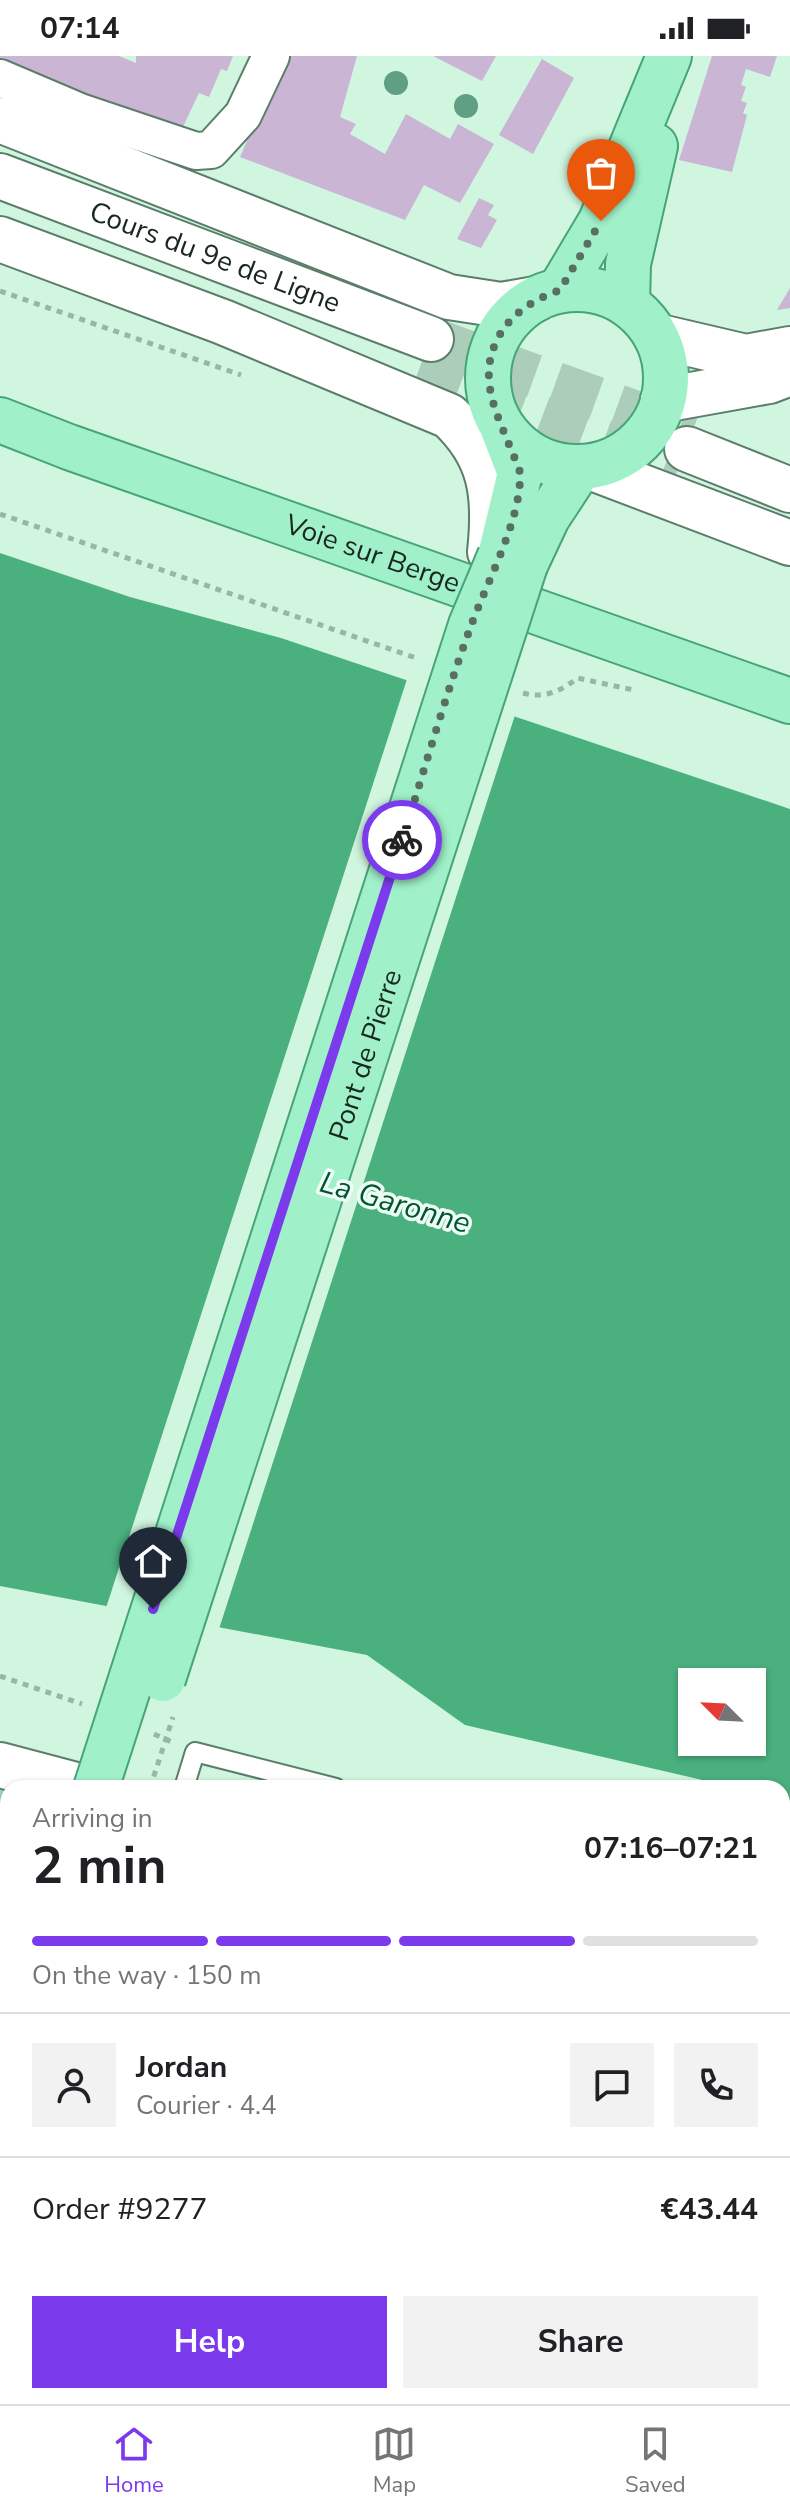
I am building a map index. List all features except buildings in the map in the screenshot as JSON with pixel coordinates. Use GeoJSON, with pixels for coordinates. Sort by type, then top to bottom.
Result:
{"type":"FeatureCollection","features":[{"type":"Feature","properties":{"kind":"main road"},"geometry":{"type":"LineString","coordinates":[[669,56],[601,221],[548,295],[512,317],[495,342],[488,371],[491,401],[503,429],[523,450],[548,463],[587,469],[790,543]]}},
{"type":"Feature","properties":{"kind":"main road"},"geometry":{"type":"LineString","coordinates":[[627,304],[628,264],[676,56]]}},
{"type":"Feature","properties":{"kind":"main road"},"geometry":{"type":"LineString","coordinates":[[0,120],[449,297],[501,305],[583,289],[606,293],[627,304],[656,336],[666,376],[663,400],[656,420],[642,439],[624,455],[587,469]]}},
{"type":"Feature","properties":{"kind":"main road","name":"Cours du 9e de Ligne"},"geometry":{"type":"LineString","coordinates":[[0,176],[424,355],[0,214]]}},
{"type":"Feature","properties":{"kind":"main road"},"geometry":{"type":"LineString","coordinates":[[0,239],[223,322],[449,416],[470,436],[486,467],[505,558]]}},
{"type":"Feature","properties":{"kind":"main road"},"geometry":{"type":"LineString","coordinates":[[656,336],[746,357],[790,349]]}},
{"type":"Feature","properties":{"kind":"main road"},"geometry":{"type":"LineString","coordinates":[[663,400],[769,381],[790,373]]}},
{"type":"Feature","properties":{"kind":"main road","name":"Voie sur Berge"},"geometry":{"type":"LineString","coordinates":[[0,420],[790,701]]}},
{"type":"Feature","properties":{"kind":"main road","name":"Pont de Pierre"},"geometry":{"type":"LineString","coordinates":[[130,1780],[505,558],[520,473],[503,429]]}},
{"type":"Feature","properties":{"kind":"main road"},"geometry":{"type":"LineString","coordinates":[[686,450],[790,470]]}},
{"type":"Feature","properties":{"kind":"main road"},"geometry":{"type":"LineString","coordinates":[[686,450],[790,490]]}},
{"type":"Feature","properties":{"kind":"main road"},"geometry":{"type":"LineString","coordinates":[[686,450],[790,512]]}},
{"type":"Feature","properties":{"kind":"main road","name":"Pont de Pierre"},"geometry":{"type":"LineString","coordinates":[[99,1780],[466,640],[505,558],[547,518],[587,469]]}},
{"type":"Feature","properties":{"kind":"main road"},"geometry":{"type":"LineString","coordinates":[[0,1765],[57,1780]]}},
{"type":"Feature","properties":{"kind":"street"},"geometry":{"type":"LineString","coordinates":[[0,78],[164,143],[196,151],[211,150],[243,115],[271,56]]}},
{"type":"Feature","properties":{"kind":"lane"},"geometry":{"type":"LineString","coordinates":[[186,1780],[195,1752],[305,1780]]}},
{"type":"Feature","properties":{"kind":"path"},"geometry":{"type":"LineString","coordinates":[[0,291],[249,378]]}},
{"type":"Feature","properties":{"kind":"path"},"geometry":{"type":"LineString","coordinates":[[0,514],[434,664]]}},
{"type":"Feature","properties":{"kind":"path"},"geometry":{"type":"LineString","coordinates":[[519,692],[533,696],[563,690],[577,678],[643,691]]}},
{"type":"Feature","properties":{"kind":"water","name":"La Garonne"},"geometry":{"type":"Polygon","coordinates":[[[0,553],[130,597],[281,638],[790,809],[790,1780],[702,1780],[465,1725],[367,1655],[0,1586],[0,553]]]}},
{"type":"Feature","properties":{"kind":"pier"},"geometry":{"type":"Polygon","coordinates":[[[408,676],[516,712],[218,1632],[105,1611],[408,676]]]}},
{"type":"Feature","properties":{"kind":"tunnel"},"geometry":{"type":"LineString","coordinates":[[431,339],[692,433]]}},
{"type":"Feature","properties":{"kind":"tunnel"},"geometry":{"type":"LineString","coordinates":[[418,372],[678,469]]}},
{"type":"Feature","properties":{"kind":"way so far"},"geometry":{"type":"LineString","coordinates":[[402,840],[471,625],[500,556],[517,497],[520,473],[491,401],[488,371],[495,342],[512,317],[536,299],[560,290],[587,250],[601,221]]}},
{"type":"Feature","properties":{"kind":"route"},"geometry":{"type":"LineString","coordinates":[[153,1609],[402,840]]}}]}
